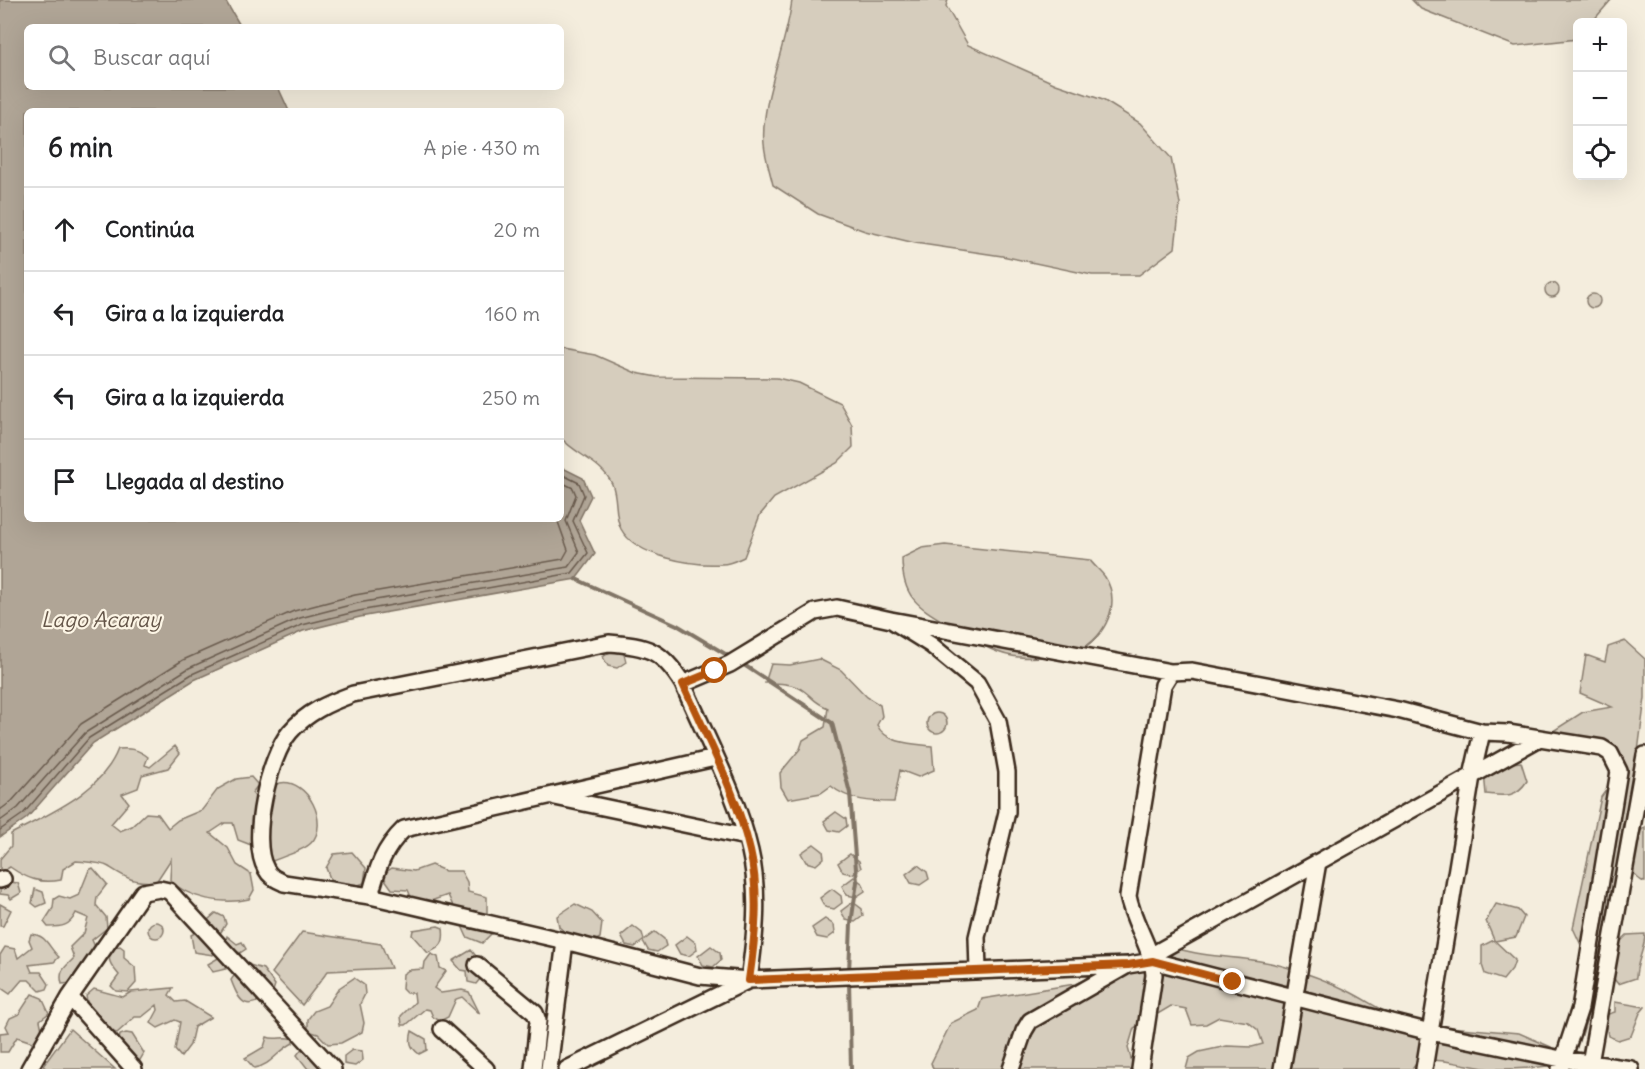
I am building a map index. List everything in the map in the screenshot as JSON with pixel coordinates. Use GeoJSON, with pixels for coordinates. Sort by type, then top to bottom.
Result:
{"type":"FeatureCollection","features":[{"type":"Feature","properties":{"kind":"street"},"geometry":{"type":"LineString","coordinates":[[683,684],[736,660],[822,609],[837,608],[1171,672],[1192,671],[1398,710],[1482,732],[1508,733],[1602,748],[1610,753],[1619,771],[1580,1008],[1560,1064]]}},
{"type":"Feature","properties":{"kind":"street"},"geometry":{"type":"LineString","coordinates":[[891,620],[931,645],[977,683],[998,721],[1007,772],[1007,812],[976,937],[978,971]]}},
{"type":"Feature","properties":{"kind":"street"},"geometry":{"type":"LineString","coordinates":[[749,980],[755,924],[751,852],[715,758],[683,684],[660,653],[639,645],[609,643],[353,694],[321,706],[290,732],[272,767],[261,814],[259,850],[265,869],[278,880],[370,896],[565,940],[700,976],[749,980],[833,978],[1128,965]]}},
{"type":"Feature","properties":{"kind":"street"},"geometry":{"type":"LineString","coordinates":[[1140,1069],[1154,975],[1151,958],[1131,912],[1128,896],[1163,685],[1171,672]]}},
{"type":"Feature","properties":{"kind":"street"},"geometry":{"type":"LineString","coordinates":[[1424,1069],[1472,776],[1482,732]]}},
{"type":"Feature","properties":{"kind":"street"},"geometry":{"type":"LineString","coordinates":[[1011,1069],[1024,1031],[1030,1021],[1128,965],[1151,958],[1538,739]]}},
{"type":"Feature","properties":{"kind":"street"},"geometry":{"type":"LineString","coordinates":[[1590,1066],[1645,755]]}},
{"type":"Feature","properties":{"kind":"street"},"geometry":{"type":"LineString","coordinates":[[370,896],[378,863],[393,839],[404,829],[715,758]]}},
{"type":"Feature","properties":{"kind":"street"},"geometry":{"type":"LineString","coordinates":[[550,796],[746,837]]}},
{"type":"Feature","properties":{"kind":"street"},"geometry":{"type":"LineString","coordinates":[[1282,1069],[1318,862]]}},
{"type":"Feature","properties":{"kind":"street"},"geometry":{"type":"LineString","coordinates":[[29,1069],[70,997],[143,892],[160,889],[169,891],[333,1069]]}},
{"type":"Feature","properties":{"kind":"street"},"geometry":{"type":"LineString","coordinates":[[549,1069],[565,940]]}},
{"type":"Feature","properties":{"kind":"street"},"geometry":{"type":"LineString","coordinates":[[1151,958],[1293,998],[1560,1064],[1631,1069]]}},
{"type":"Feature","properties":{"kind":"street"},"geometry":{"type":"LineString","coordinates":[[477,965],[522,1000],[538,1021],[532,1069]]}},
{"type":"Feature","properties":{"kind":"street"},"geometry":{"type":"LineString","coordinates":[[567,1069],[749,980]]}},
{"type":"Feature","properties":{"kind":"street"},"geometry":{"type":"LineString","coordinates":[[70,997],[134,1069]]}},
{"type":"Feature","properties":{"kind":"street"},"geometry":{"type":"LineString","coordinates":[[442,1029],[486,1069]]}},
{"type":"Feature","properties":{"kind":"shaded area"},"geometry":{"type":"Polygon","coordinates":[[[792,0],[948,0],[946,6],[968,45],[1056,84],[1103,100],[1140,123],[1171,158],[1180,204],[1175,248],[1139,275],[1092,275],[1002,256],[915,243],[865,231],[818,214],[773,185],[766,159],[764,128],[766,110],[792,0]]]}},
{"type":"Feature","properties":{"kind":"shaded area"},"geometry":{"type":"Polygon","coordinates":[[[1412,0],[1611,0],[1595,18],[1573,18],[1573,39],[1515,46],[1421,9],[1412,0]]]}},
{"type":"Feature","properties":{"kind":"shaded area"},"geometry":{"type":"Polygon","coordinates":[[[1552,283],[1557,285],[1559,290],[1557,295],[1552,297],[1547,295],[1545,290],[1547,285],[1552,283]]]}},
{"type":"Feature","properties":{"kind":"shaded area"},"geometry":{"type":"Polygon","coordinates":[[[1593,294],[1598,296],[1600,301],[1598,306],[1593,308],[1588,306],[1586,301],[1588,296],[1593,294]]]}},
{"type":"Feature","properties":{"kind":"shaded area"},"geometry":{"type":"Polygon","coordinates":[[[564,350],[595,355],[636,373],[657,377],[777,378],[799,383],[840,403],[852,425],[853,447],[837,463],[774,498],[760,515],[744,557],[728,563],[710,564],[667,558],[639,547],[628,539],[617,518],[614,489],[608,477],[596,464],[564,441],[564,350]]]}},
{"type":"Feature","properties":{"kind":"shaded area"},"geometry":{"type":"Polygon","coordinates":[[[945,545],[1090,560],[1105,577],[1110,587],[1112,598],[1108,618],[1103,628],[1089,644],[1067,654],[1018,657],[988,648],[921,607],[909,593],[905,583],[902,558],[922,548],[945,545]]]}},
{"type":"Feature","properties":{"kind":"shaded area"},"geometry":{"type":"Polygon","coordinates":[[[1625,641],[1645,659],[1645,698],[1632,797],[1622,827],[1622,851],[1608,923],[1598,959],[1599,998],[1589,1010],[1582,1035],[1565,1025],[1581,994],[1587,958],[1573,928],[1601,797],[1620,771],[1608,751],[1550,733],[1583,712],[1612,707],[1580,693],[1586,655],[1605,662],[1608,647],[1625,641]]]}},
{"type":"Feature","properties":{"kind":"shaded area"},"geometry":{"type":"Polygon","coordinates":[[[616,648],[624,654],[626,662],[617,668],[608,666],[603,657],[616,648]]]}},
{"type":"Feature","properties":{"kind":"shaded area"},"geometry":{"type":"Polygon","coordinates":[[[819,659],[841,670],[867,697],[880,705],[882,716],[877,725],[887,736],[901,742],[932,746],[934,770],[918,777],[900,770],[894,802],[853,798],[831,786],[821,793],[788,799],[781,787],[780,773],[800,749],[803,740],[825,727],[828,708],[795,686],[765,683],[771,664],[790,665],[819,659]]]}},
{"type":"Feature","properties":{"kind":"shaded area"},"geometry":{"type":"Polygon","coordinates":[[[933,713],[941,713],[947,719],[947,727],[941,733],[933,733],[927,727],[927,719],[933,713]]]}},
{"type":"Feature","properties":{"kind":"shaded area"},"geometry":{"type":"Polygon","coordinates":[[[175,746],[180,753],[168,768],[142,775],[138,788],[122,794],[129,803],[111,824],[120,831],[132,826],[146,813],[158,814],[168,828],[178,820],[202,810],[218,789],[236,779],[251,777],[258,785],[252,793],[256,798],[277,784],[290,783],[307,795],[313,804],[318,825],[311,843],[297,852],[268,863],[251,845],[238,840],[233,823],[225,823],[210,833],[228,848],[237,865],[251,874],[254,890],[249,899],[218,901],[186,892],[170,880],[171,859],[156,882],[126,877],[106,865],[76,861],[63,869],[61,880],[34,879],[10,867],[0,873],[0,859],[11,846],[11,834],[58,809],[87,790],[100,778],[118,749],[141,752],[148,757],[145,765],[150,767],[175,746]]]}},
{"type":"Feature","properties":{"kind":"shaded area"},"geometry":{"type":"Polygon","coordinates":[[[1521,762],[1527,781],[1523,787],[1510,795],[1486,794],[1484,773],[1501,764],[1521,762]]]}},
{"type":"Feature","properties":{"kind":"shaded area"},"geometry":{"type":"Polygon","coordinates":[[[836,812],[846,819],[847,826],[839,832],[829,830],[824,821],[836,812]]]}},
{"type":"Feature","properties":{"kind":"shaded area"},"geometry":{"type":"Polygon","coordinates":[[[1645,827],[1644,882],[1637,878],[1633,871],[1631,856],[1636,839],[1645,827]]]}},
{"type":"Feature","properties":{"kind":"shaded area"},"geometry":{"type":"Polygon","coordinates":[[[814,844],[823,851],[824,858],[816,865],[806,862],[801,853],[814,844]]]}},
{"type":"Feature","properties":{"kind":"shaded area"},"geometry":{"type":"Polygon","coordinates":[[[352,852],[366,868],[364,883],[356,886],[331,881],[326,868],[334,854],[352,852]]]}},
{"type":"Feature","properties":{"kind":"shaded area"},"geometry":{"type":"Polygon","coordinates":[[[850,854],[859,861],[861,868],[852,874],[843,872],[838,863],[850,854]]]}},
{"type":"Feature","properties":{"kind":"shaded area"},"geometry":{"type":"Polygon","coordinates":[[[431,865],[445,871],[461,871],[467,882],[468,892],[487,897],[487,916],[492,933],[482,943],[467,937],[448,895],[428,902],[411,897],[408,890],[392,889],[382,875],[392,868],[414,871],[431,865]]]}},
{"type":"Feature","properties":{"kind":"shaded area"},"geometry":{"type":"Polygon","coordinates":[[[918,865],[927,872],[929,879],[920,885],[911,883],[906,874],[918,865]]]}},
{"type":"Feature","properties":{"kind":"shaded area"},"geometry":{"type":"Polygon","coordinates":[[[93,868],[107,884],[97,897],[96,905],[106,917],[107,928],[92,940],[96,949],[73,983],[62,984],[62,972],[74,958],[70,947],[84,933],[88,918],[76,913],[71,921],[61,926],[48,927],[44,922],[53,908],[54,899],[59,896],[70,899],[79,895],[89,870],[93,868]]]}},
{"type":"Feature","properties":{"kind":"shaded area"},"geometry":{"type":"Polygon","coordinates":[[[854,877],[863,884],[865,891],[856,897],[847,895],[842,886],[854,877]]]}},
{"type":"Feature","properties":{"kind":"shaded area"},"geometry":{"type":"Polygon","coordinates":[[[0,881],[18,883],[21,893],[11,899],[8,895],[0,894],[0,881]]]}},
{"type":"Feature","properties":{"kind":"shaded area"},"geometry":{"type":"Polygon","coordinates":[[[35,889],[43,892],[46,903],[37,907],[32,903],[35,889]]]}},
{"type":"Feature","properties":{"kind":"shaded area"},"geometry":{"type":"Polygon","coordinates":[[[832,889],[841,896],[842,903],[834,909],[825,907],[820,898],[832,889]]]}},
{"type":"Feature","properties":{"kind":"shaded area"},"geometry":{"type":"Polygon","coordinates":[[[853,902],[862,909],[863,916],[855,922],[846,920],[841,911],[853,902]]]}},
{"type":"Feature","properties":{"kind":"shaded area"},"geometry":{"type":"Polygon","coordinates":[[[0,904],[11,910],[3,926],[0,926],[0,904]]]}},
{"type":"Feature","properties":{"kind":"shaded area"},"geometry":{"type":"Polygon","coordinates":[[[575,904],[592,912],[602,923],[600,938],[591,943],[571,936],[559,927],[557,916],[575,904]]]}},
{"type":"Feature","properties":{"kind":"shaded area"},"geometry":{"type":"Polygon","coordinates":[[[1496,904],[1518,910],[1524,917],[1516,937],[1495,941],[1515,960],[1512,969],[1503,980],[1485,974],[1482,965],[1482,946],[1494,940],[1486,921],[1496,904]]]}},
{"type":"Feature","properties":{"kind":"shaded area"},"geometry":{"type":"Polygon","coordinates":[[[216,913],[224,917],[226,924],[221,932],[212,932],[215,950],[213,955],[194,952],[191,935],[205,928],[209,919],[216,913]]]}},
{"type":"Feature","properties":{"kind":"shaded area"},"geometry":{"type":"Polygon","coordinates":[[[825,919],[834,925],[835,933],[827,939],[817,937],[812,928],[825,919]]]}},
{"type":"Feature","properties":{"kind":"shaded area"},"geometry":{"type":"Polygon","coordinates":[[[156,922],[162,924],[164,930],[162,936],[156,938],[150,936],[148,930],[150,924],[156,922]]]}},
{"type":"Feature","properties":{"kind":"shaded area"},"geometry":{"type":"Polygon","coordinates":[[[438,926],[443,928],[443,941],[439,947],[428,953],[412,935],[413,930],[438,926]]]}},
{"type":"Feature","properties":{"kind":"shaded area"},"geometry":{"type":"Polygon","coordinates":[[[633,926],[642,933],[644,940],[655,932],[664,939],[666,946],[657,952],[648,950],[643,941],[635,947],[626,945],[621,936],[633,926]]]}},
{"type":"Feature","properties":{"kind":"shaded area"},"geometry":{"type":"Polygon","coordinates":[[[302,932],[381,944],[391,968],[328,971],[302,1005],[272,973],[302,932]]]}},
{"type":"Feature","properties":{"kind":"shaded area"},"geometry":{"type":"Polygon","coordinates":[[[31,934],[44,939],[59,957],[54,962],[29,965],[32,972],[41,972],[49,984],[47,989],[40,991],[29,980],[22,980],[10,994],[0,987],[0,955],[5,947],[15,949],[18,958],[32,947],[29,940],[31,934]]]}},
{"type":"Feature","properties":{"kind":"shaded area"},"geometry":{"type":"Polygon","coordinates":[[[1645,934],[1636,978],[1618,984],[1611,975],[1620,942],[1627,935],[1645,934]]]}},
{"type":"Feature","properties":{"kind":"shaded area"},"geometry":{"type":"Polygon","coordinates":[[[227,936],[237,944],[242,942],[246,949],[240,953],[232,949],[226,940],[227,936]]]}},
{"type":"Feature","properties":{"kind":"shaded area"},"geometry":{"type":"Polygon","coordinates":[[[687,936],[696,943],[697,950],[689,956],[680,954],[675,945],[687,936]]]}},
{"type":"Feature","properties":{"kind":"shaded area"},"geometry":{"type":"Polygon","coordinates":[[[120,946],[124,949],[124,958],[135,967],[136,983],[128,992],[116,991],[111,986],[119,975],[109,957],[111,949],[120,946]]]}},
{"type":"Feature","properties":{"kind":"shaded area"},"geometry":{"type":"Polygon","coordinates":[[[711,946],[720,953],[721,960],[713,967],[703,965],[698,956],[711,946]]]}},
{"type":"Feature","properties":{"kind":"shaded area"},"geometry":{"type":"Polygon","coordinates":[[[1176,948],[1272,963],[1294,969],[1339,987],[1413,1024],[1519,1033],[1551,1047],[1547,1066],[1491,1069],[1427,1060],[1418,1062],[1412,1069],[1186,1069],[1189,1058],[1199,1052],[1227,1046],[1252,1047],[1263,1044],[1258,1030],[1248,1022],[1219,1017],[1206,1024],[1192,1025],[1186,1009],[1171,1006],[1134,1028],[1128,1048],[1134,1069],[933,1069],[931,1063],[951,1023],[978,1010],[982,999],[1075,984],[1140,955],[1176,948]]]}},
{"type":"Feature","properties":{"kind":"shaded area"},"geometry":{"type":"Polygon","coordinates":[[[471,950],[481,962],[480,979],[476,984],[468,982],[467,971],[461,970],[453,961],[471,950]]]}},
{"type":"Feature","properties":{"kind":"shaded area"},"geometry":{"type":"Polygon","coordinates":[[[431,954],[438,957],[440,968],[446,971],[434,988],[441,993],[462,990],[469,992],[480,1014],[462,997],[456,999],[448,1017],[440,1021],[433,1017],[430,1010],[425,1009],[406,1025],[402,1025],[401,1016],[415,1002],[414,993],[406,993],[402,989],[403,974],[409,970],[424,969],[425,962],[431,954]]]}},
{"type":"Feature","properties":{"kind":"shaded area"},"geometry":{"type":"Polygon","coordinates":[[[220,957],[227,963],[226,969],[213,972],[208,964],[220,957]]]}},
{"type":"Feature","properties":{"kind":"shaded area"},"geometry":{"type":"Polygon","coordinates":[[[243,963],[263,969],[275,985],[272,994],[251,1004],[242,1001],[231,980],[243,963]]]}},
{"type":"Feature","properties":{"kind":"shaded area"},"geometry":{"type":"Polygon","coordinates":[[[354,978],[364,985],[365,994],[360,1004],[364,1023],[362,1032],[341,1043],[328,1044],[318,1034],[308,1031],[308,1019],[314,1011],[327,1006],[339,988],[354,978]]]}},
{"type":"Feature","properties":{"kind":"shaded area"},"geometry":{"type":"Polygon","coordinates":[[[173,988],[169,995],[176,1002],[185,1001],[211,1017],[194,1027],[190,1045],[181,1057],[175,1050],[180,1022],[175,1020],[158,1028],[151,1023],[158,1010],[157,1005],[142,1017],[135,1017],[117,1033],[105,1028],[96,1020],[89,1009],[86,996],[94,989],[123,997],[131,992],[173,988]]]}},
{"type":"Feature","properties":{"kind":"shaded area"},"geometry":{"type":"Polygon","coordinates":[[[32,994],[42,998],[49,1013],[40,1020],[42,1030],[35,1043],[17,1037],[8,1052],[0,1052],[0,1033],[9,1032],[6,1026],[10,1018],[19,1014],[32,994]]]}},
{"type":"Feature","properties":{"kind":"shaded area"},"geometry":{"type":"Polygon","coordinates":[[[1615,1002],[1645,1007],[1640,1013],[1631,1036],[1618,1040],[1608,1036],[1605,1015],[1615,1012],[1615,1002]]]}},
{"type":"Feature","properties":{"kind":"shaded area"},"geometry":{"type":"Polygon","coordinates":[[[70,1029],[115,1069],[47,1069],[43,1066],[70,1029]]]}},
{"type":"Feature","properties":{"kind":"shaded area"},"geometry":{"type":"Polygon","coordinates":[[[412,1031],[426,1039],[427,1050],[419,1054],[412,1047],[412,1031]]]}},
{"type":"Feature","properties":{"kind":"shaded area"},"geometry":{"type":"Polygon","coordinates":[[[132,1034],[144,1053],[140,1060],[135,1061],[118,1044],[120,1035],[132,1034]]]}},
{"type":"Feature","properties":{"kind":"shaded area"},"geometry":{"type":"Polygon","coordinates":[[[267,1037],[290,1038],[293,1039],[293,1043],[270,1061],[254,1068],[245,1058],[264,1047],[267,1037]]]}},
{"type":"Feature","properties":{"kind":"shaded area"},"geometry":{"type":"Polygon","coordinates":[[[303,1047],[332,1069],[308,1069],[297,1055],[303,1047]]]}},
{"type":"Feature","properties":{"kind":"shaded area"},"geometry":{"type":"Polygon","coordinates":[[[352,1050],[362,1051],[363,1060],[355,1066],[344,1064],[344,1056],[352,1050]]]}},
{"type":"Feature","properties":{"kind":"water","name":"Lago Acaray"},"geometry":{"type":"Polygon","coordinates":[[[0,0],[225,0],[239,24],[24,24],[24,90],[279,90],[288,108],[24,108],[24,522],[564,522],[564,468],[583,478],[591,496],[579,520],[595,554],[576,579],[360,617],[303,631],[194,680],[93,743],[27,818],[0,837],[0,0]]]}},
{"type":"Feature","properties":{"kind":"waterway"},"geometry":{"type":"LineString","coordinates":[[576,579],[677,625],[732,658]]}},
{"type":"Feature","properties":{"kind":"waterway"},"geometry":{"type":"LineString","coordinates":[[741,663],[832,723],[850,793],[857,882],[851,924],[849,972]]}},
{"type":"Feature","properties":{"kind":"waterway"},"geometry":{"type":"LineString","coordinates":[[849,980],[851,1069]]}},
{"type":"Feature","properties":{"kind":"route"},"geometry":{"type":"LineString","coordinates":[[715,671],[683,684],[741,821],[751,852],[755,924],[749,980],[1128,965],[1153,961],[1233,982]]}}]}
